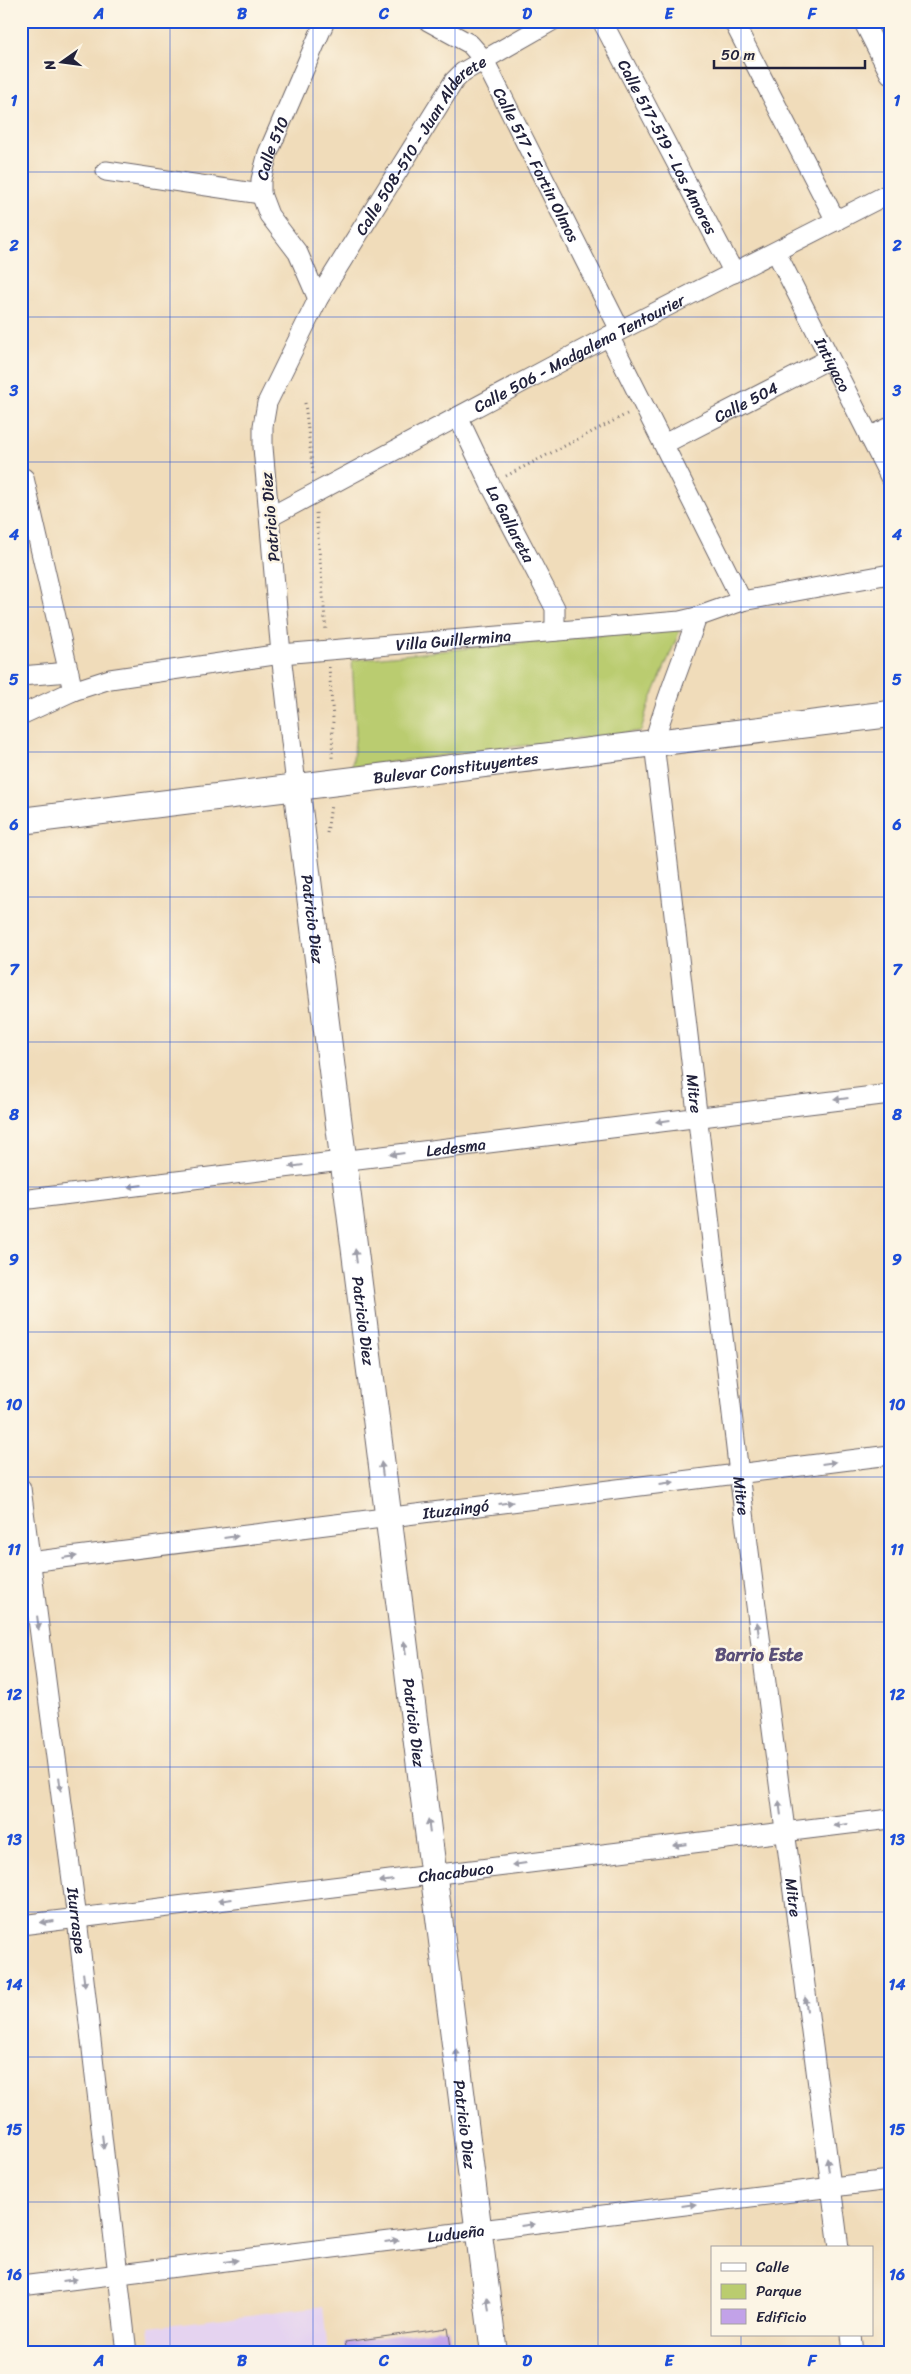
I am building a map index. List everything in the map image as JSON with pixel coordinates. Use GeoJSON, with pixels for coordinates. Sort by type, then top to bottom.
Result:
{"type":"FeatureCollection","features":[{"type":"Feature","properties":{"kind":"street","name":"Calle 510"},"geometry":{"type":"LineString","coordinates":[[318,299],[298,252],[269,215],[261,194],[261,180],[268,153],[324,21]]}},
{"type":"Feature","properties":{"kind":"street","name":"Calle 517 - Fortin Olmos"},"geometry":{"type":"LineString","coordinates":[[428,21],[470,44],[484,60],[615,333],[644,405],[742,600]]}},
{"type":"Feature","properties":{"kind":"street","name":"Calle 508-510 - Juan Alderete"},"geometry":{"type":"LineString","coordinates":[[318,299],[454,80],[463,72],[552,21]]}},
{"type":"Feature","properties":{"kind":"street","name":"Calle 517-519 - Los Amores"},"geometry":{"type":"LineString","coordinates":[[602,21],[734,273]]}},
{"type":"Feature","properties":{"kind":"street"},"geometry":{"type":"LineString","coordinates":[[733,21],[836,221]]}},
{"type":"Feature","properties":{"kind":"street"},"geometry":{"type":"LineString","coordinates":[[863,21],[890,74]]}},
{"type":"Feature","properties":{"kind":"street"},"geometry":{"type":"LineString","coordinates":[[106,171],[261,194]]}},
{"type":"Feature","properties":{"kind":"street","name":"Calle 506 - Madgalena Tentourier"},"geometry":{"type":"LineString","coordinates":[[270,517],[315,495],[615,333],[890,193]]}},
{"type":"Feature","properties":{"kind":"street","name":"Intiyaco"},"geometry":{"type":"LineString","coordinates":[[776,252],[868,437],[890,477]]}},
{"type":"Feature","properties":{"kind":"street","name":"Patricio Diez"},"geometry":{"type":"LineString","coordinates":[[318,299],[267,403],[263,426],[263,447],[281,654],[296,786],[494,2353]]}},
{"type":"Feature","properties":{"kind":"street","name":"Calle 504"},"geometry":{"type":"LineString","coordinates":[[664,444],[829,360]]}},
{"type":"Feature","properties":{"kind":"street","name":"La Gallareta"},"geometry":{"type":"LineString","coordinates":[[458,417],[490,484],[555,608],[555,631]]}},
{"type":"Feature","properties":{"kind":"street"},"geometry":{"type":"LineString","coordinates":[[868,437],[890,427]]}},
{"type":"Feature","properties":{"kind":"street"},"geometry":{"type":"LineString","coordinates":[[24,478],[73,691]]}},
{"type":"Feature","properties":{"kind":"street","name":"Villa Guillermina"},"geometry":{"type":"LineString","coordinates":[[21,715],[73,691],[110,679],[281,654],[680,621],[697,617],[742,600],[890,574]]}},
{"type":"Feature","properties":{"kind":"street"},"geometry":{"type":"LineString","coordinates":[[654,743],[664,703],[681,667],[697,617]]}},
{"type":"Feature","properties":{"kind":"street"},"geometry":{"type":"LineString","coordinates":[[21,676],[69,672]]}},
{"type":"Feature","properties":{"kind":"street","name":"Bulevar Constituyentes"},"geometry":{"type":"LineString","coordinates":[[21,820],[890,714]]}},
{"type":"Feature","properties":{"kind":"street","name":"Mitre"},"geometry":{"type":"LineString","coordinates":[[654,743],[739,1474],[839,2246]]}},
{"type":"Feature","properties":{"kind":"street","name":"Ledesma"},"geometry":{"type":"LineString","coordinates":[[21,1200],[890,1094]]}},
{"type":"Feature","properties":{"kind":"street","name":"Ituzaingó"},"geometry":{"type":"LineString","coordinates":[[26,1563],[890,1455]]}},
{"type":"Feature","properties":{"kind":"street","name":"Iturraspe"},"geometry":{"type":"LineString","coordinates":[[21,1488],[26,1563],[77,1919],[127,2353]]}},
{"type":"Feature","properties":{"kind":"street","name":"Chacabuco"},"geometry":{"type":"LineString","coordinates":[[21,1925],[890,1819]]}},
{"type":"Feature","properties":{"kind":"street","name":"Ludueña"},"geometry":{"type":"LineString","coordinates":[[21,2286],[890,2180]]}},
{"type":"Feature","properties":{"kind":"street"},"geometry":{"type":"LineString","coordinates":[[851,2336],[853,2353]]}},
{"type":"Feature","properties":{"kind":"path"},"geometry":{"type":"LineString","coordinates":[[305,403],[315,495],[333,718],[331,781],[326,836]]}},
{"type":"Feature","properties":{"kind":"path"},"geometry":{"type":"LineString","coordinates":[[490,484],[644,405]]}},
{"type":"Feature","properties":{"kind":"shaded area"},"geometry":{"type":"Polygon","coordinates":[[[323,2306],[328,2353],[152,2353],[149,2327],[323,2306]]]}},
{"type":"Feature","properties":{"kind":"green space"},"geometry":{"type":"Polygon","coordinates":[[[678,627],[679,633],[647,709],[641,731],[352,767],[356,732],[352,660],[678,627]]]}},
{"type":"Feature","properties":{"kind":"building"},"geometry":{"type":"Polygon","coordinates":[[[448,2328],[452,2353],[347,2353],[345,2342],[448,2328]]]}},
{"type":"Feature","properties":{"kind":"district","name":"Barrio Este"},"geometry":{"type":"Point","coordinates":[759,1655]}}]}
